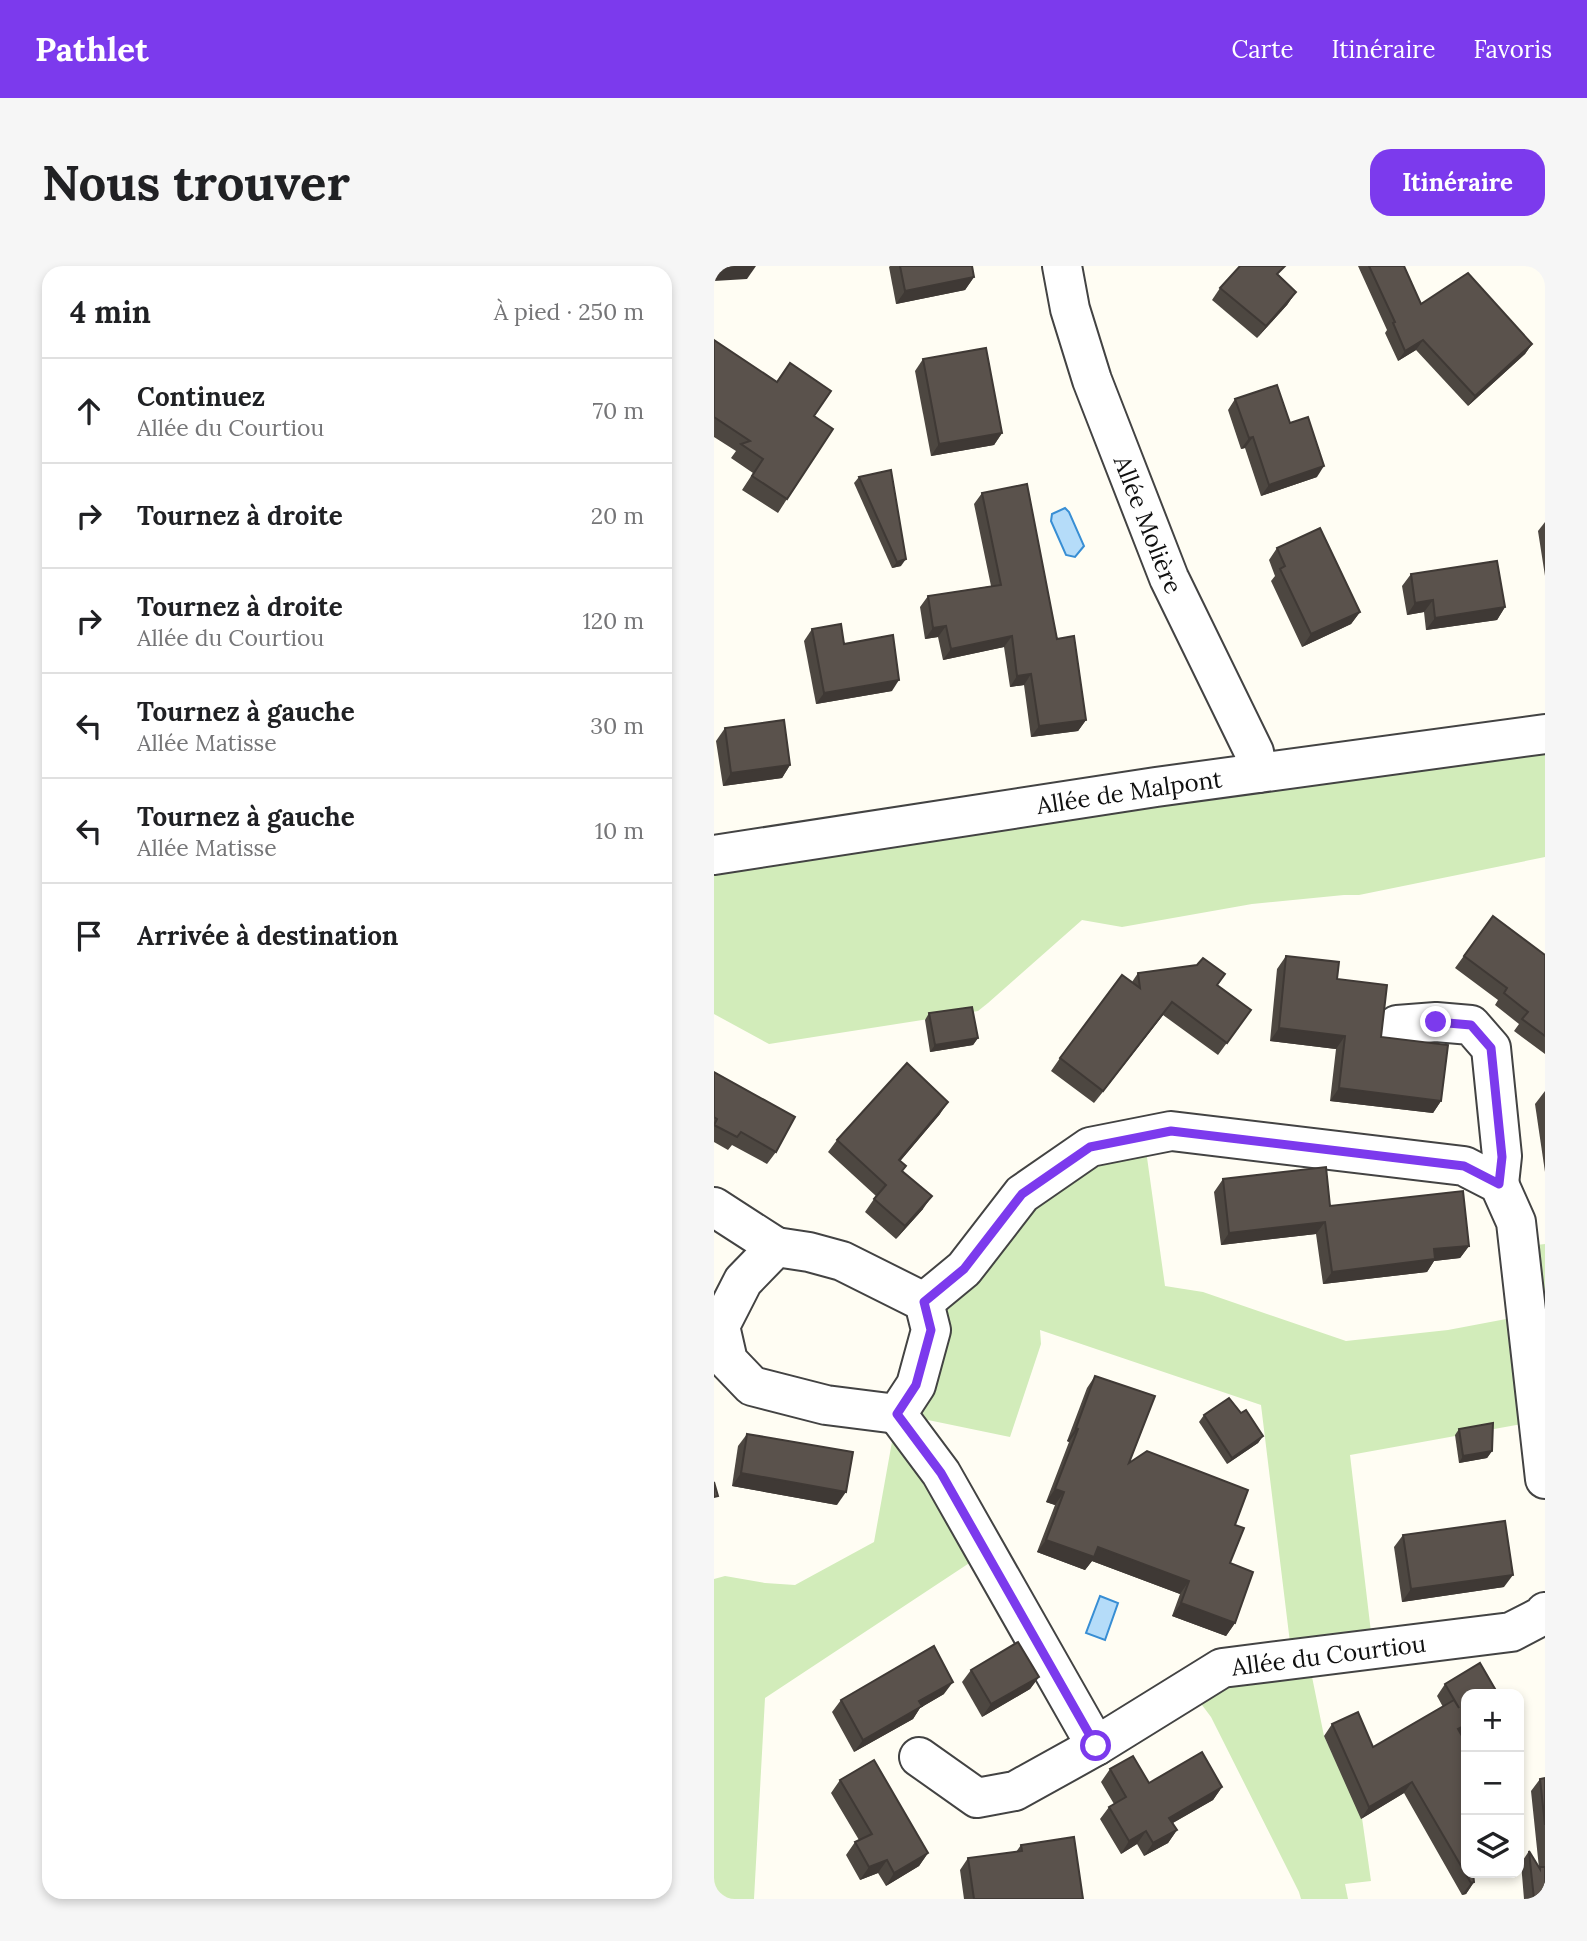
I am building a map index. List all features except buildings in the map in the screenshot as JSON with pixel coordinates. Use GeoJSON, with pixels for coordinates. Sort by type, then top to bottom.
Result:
{"type":"FeatureCollection","features":[{"type":"Feature","properties":{"kind":"street","name":"Allée Molière"},"geometry":{"type":"LineString","coordinates":[[1062,266],[1070,309],[1092,380],[1169,578],[1254,752],[1258,774]]}},
{"type":"Feature","properties":{"kind":"street","name":"Allée de Malpont"},"geometry":{"type":"LineString","coordinates":[[714,855],[1156,787],[1545,734]]}},
{"type":"Feature","properties":{"kind":"street"},"geometry":{"type":"LineString","coordinates":[[1397,1025],[1436,1022],[1471,1025],[1491,1048],[1502,1157],[1499,1184],[1516,1222],[1545,1479]]}},
{"type":"Feature","properties":{"kind":"street"},"geometry":{"type":"LineString","coordinates":[[924,1302],[964,1269],[1022,1194],[1090,1147],[1171,1131],[1464,1166],[1499,1184]]}},
{"type":"Feature","properties":{"kind":"street"},"geometry":{"type":"LineString","coordinates":[[714,1207],[776,1247],[842,1261],[924,1302],[931,1330],[916,1385],[897,1414]]}},
{"type":"Feature","properties":{"kind":"street"},"geometry":{"type":"LineString","coordinates":[[776,1247],[743,1281],[720,1326],[721,1364],[752,1386],[826,1405],[897,1414],[941,1473],[1096,1746]]}},
{"type":"Feature","properties":{"kind":"street","name":"Allée du Courtiou"},"geometry":{"type":"LineString","coordinates":[[919,1757],[977,1798],[1016,1791],[1096,1746],[1222,1668],[1511,1632],[1545,1612]]}},
{"type":"Feature","properties":{"kind":"green space"},"geometry":{"type":"Polygon","coordinates":[[[1545,734],[1545,857],[1359,895],[1252,904],[1122,927],[1082,920],[978,1011],[769,1044],[714,1014],[714,855],[1545,734]]]}},
{"type":"Feature","properties":{"kind":"green space"},"geometry":{"type":"Polygon","coordinates":[[[1144,1136],[1165,1286],[1203,1292],[1346,1341],[1448,1330],[1527,1315],[1519,1247],[1545,1244],[1545,1479],[1538,1421],[1350,1455],[1373,1649],[1308,1657],[1324,1736],[1362,1818],[1371,1881],[1345,1884],[1348,1899],[1301,1899],[1211,1717],[1190,1689],[1292,1659],[1261,1405],[1040,1330],[1041,1344],[1010,1437],[899,1414],[986,1552],[765,1698],[754,1899],[714,1899],[714,1579],[725,1576],[795,1585],[874,1542],[897,1414],[931,1330],[1022,1194],[1144,1136]]]}},
{"type":"Feature","properties":{"kind":"water"},"geometry":{"type":"Polygon","coordinates":[[[1065,508],[1084,546],[1075,557],[1066,555],[1051,521],[1052,514],[1065,508]]]}},
{"type":"Feature","properties":{"kind":"water"},"geometry":{"type":"Polygon","coordinates":[[[1100,1596],[1118,1603],[1105,1640],[1086,1633],[1100,1596]]]}},
{"type":"Feature","properties":{"kind":"route"},"geometry":{"type":"LineString","coordinates":[[1096,1746],[941,1473],[897,1414],[916,1385],[931,1330],[924,1302],[964,1269],[1022,1194],[1090,1147],[1171,1131],[1464,1166],[1499,1184],[1502,1157],[1491,1048],[1471,1025],[1436,1022]]}}]}
